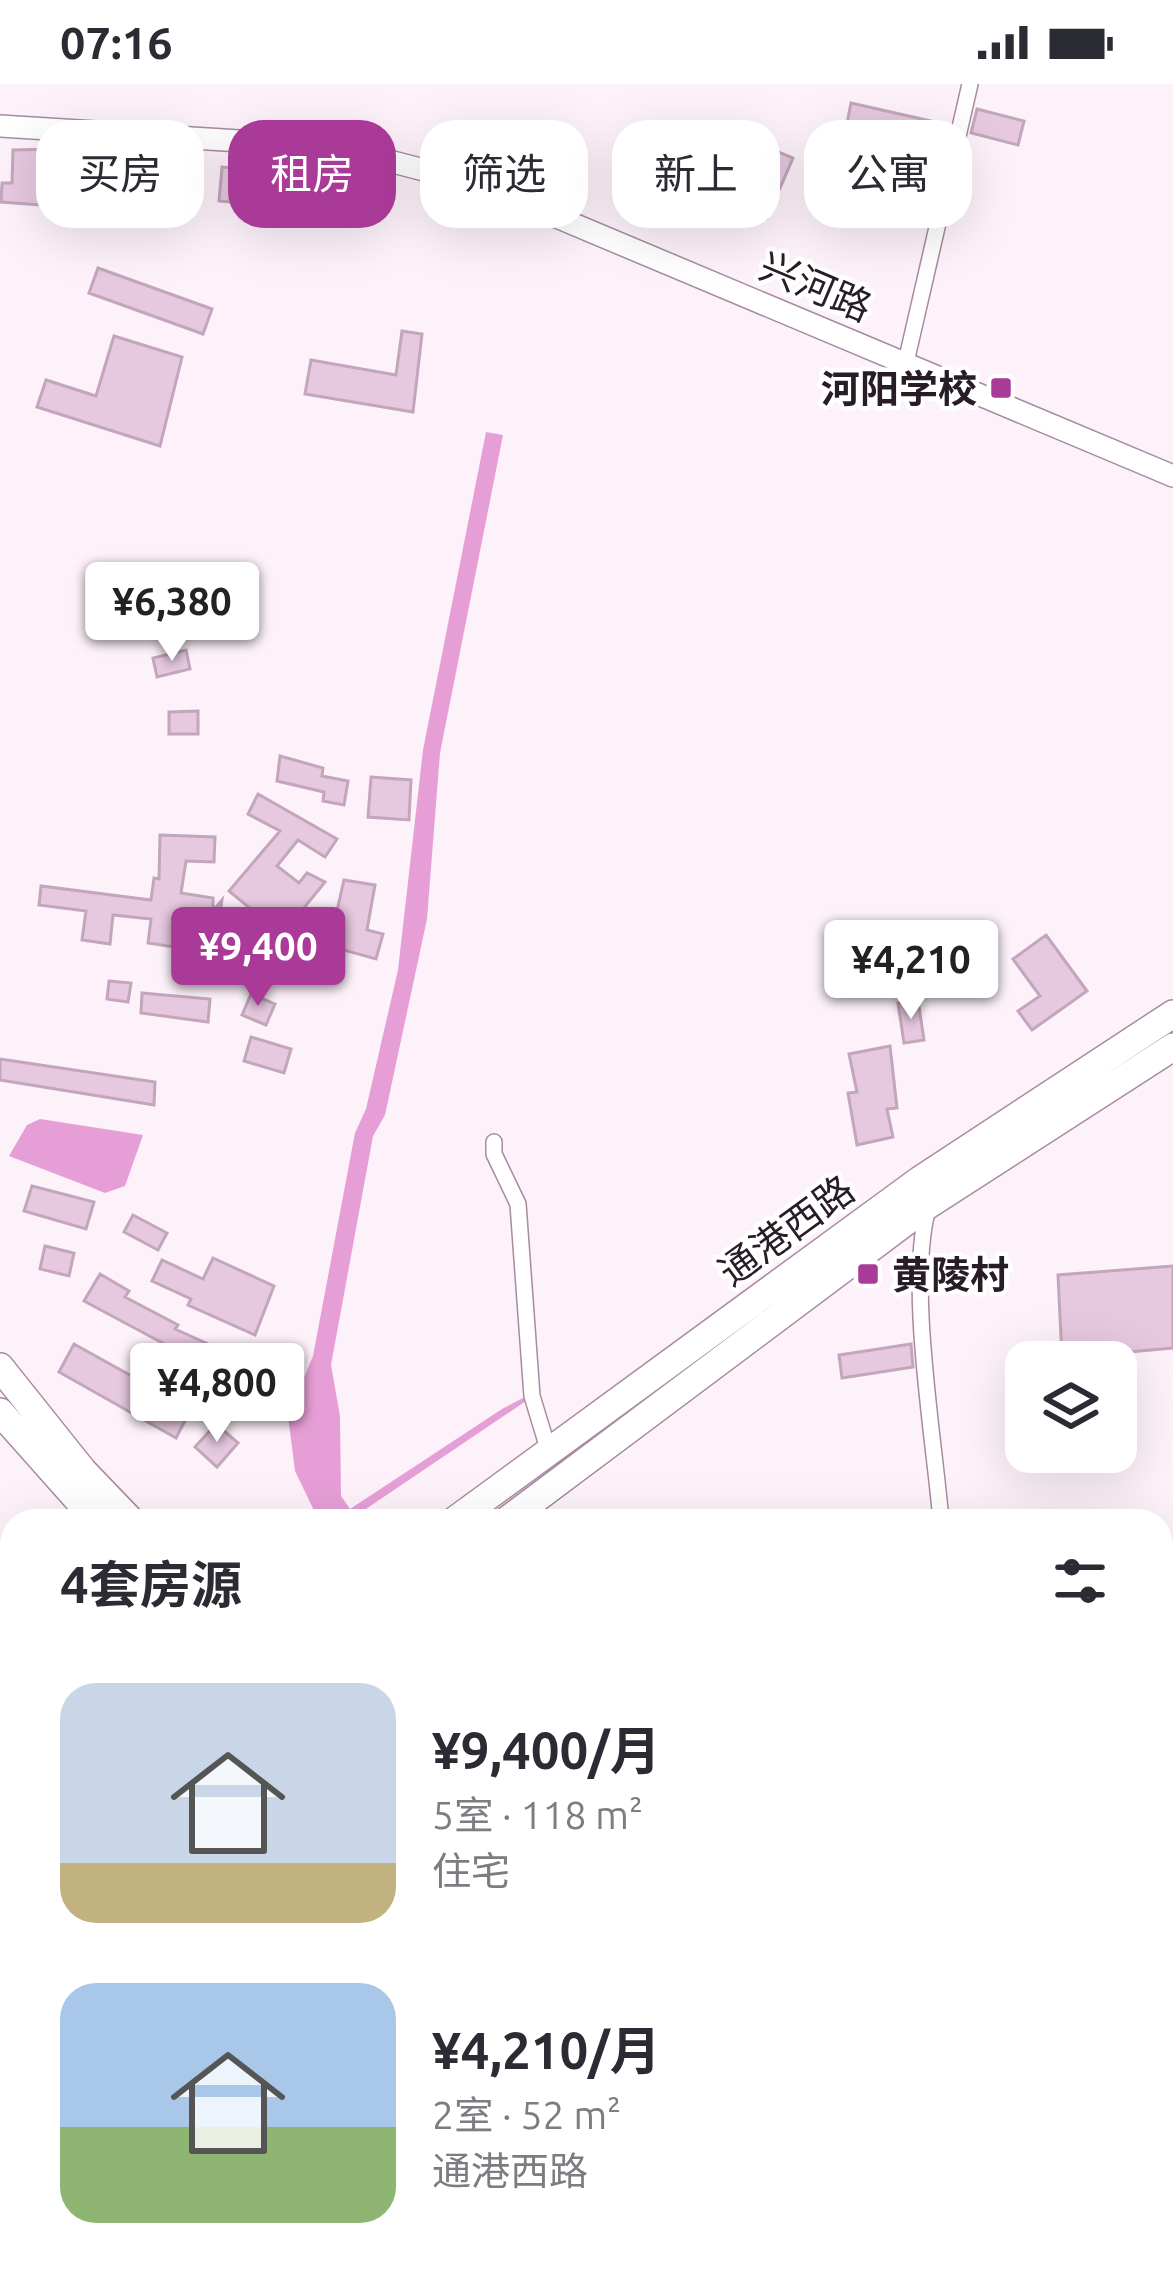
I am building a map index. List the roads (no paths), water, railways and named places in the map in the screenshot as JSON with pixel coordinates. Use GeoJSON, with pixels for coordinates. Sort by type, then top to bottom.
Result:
{"type":"FeatureCollection","features":[{"type":"Feature","properties":{"kind":"highway","name":"通港西路"},"geometry":{"type":"LineString","coordinates":[[471,1509],[920,1180],[1173,1014]]}},
{"type":"Feature","properties":{"kind":"highway","name":"通港西路"},"geometry":{"type":"LineString","coordinates":[[522,1509],[928,1205],[1173,1047]]}},
{"type":"Feature","properties":{"kind":"highway"},"geometry":{"type":"LineString","coordinates":[[0,1367],[119,1509]]}},
{"type":"Feature","properties":{"kind":"highway"},"geometry":{"type":"LineString","coordinates":[[0,1412],[86,1509]]}},
{"type":"Feature","properties":{"kind":"highway"},"geometry":{"type":"LineString","coordinates":[[71,1492],[73,1509]]}},
{"type":"Feature","properties":{"kind":"street"},"geometry":{"type":"LineString","coordinates":[[906,362],[970,84]]}},
{"type":"Feature","properties":{"kind":"street","name":"兴河路"},"geometry":{"type":"LineString","coordinates":[[0,126],[335,147],[478,184],[1173,476]]}},
{"type":"Feature","properties":{"kind":"street"},"geometry":{"type":"LineString","coordinates":[[494,1142],[494,1154],[518,1204],[532,1396],[549,1453]]}},
{"type":"Feature","properties":{"kind":"street"},"geometry":{"type":"LineString","coordinates":[[928,1205],[920,1238],[921,1284],[940,1509]]}},
{"type":"Feature","properties":{"kind":"place","name":"河阳学校"},"geometry":{"type":"Point","coordinates":[1001,388]}},
{"type":"Feature","properties":{"kind":"place","name":"黄陵村"},"geometry":{"type":"Point","coordinates":[868,1274]}}]}
